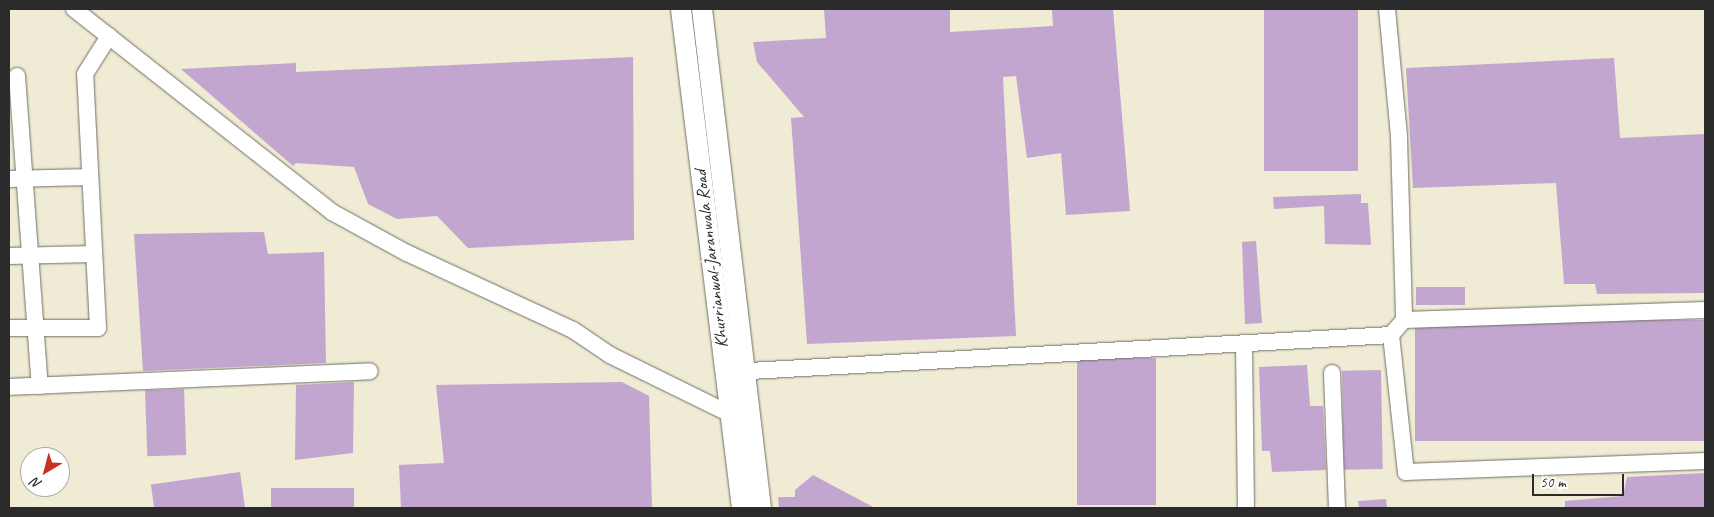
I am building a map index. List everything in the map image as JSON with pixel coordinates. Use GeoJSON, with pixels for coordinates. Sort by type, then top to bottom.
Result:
{"type":"FeatureCollection","features":[{"type":"Feature","properties":{"kind":"main road","name":"Khurrianwal-Jaranwala Road"},"geometry":{"type":"LineString","coordinates":[[682,9],[742,508]]}},
{"type":"Feature","properties":{"kind":"main road","name":"Khurrianwal-Jaranwala Road"},"geometry":{"type":"LineString","coordinates":[[702,9],[761,508]]}},
{"type":"Feature","properties":{"kind":"street"},"geometry":{"type":"LineString","coordinates":[[74,9],[332,212],[408,253],[573,330],[610,355],[730,414]]}},
{"type":"Feature","properties":{"kind":"street"},"geometry":{"type":"LineString","coordinates":[[725,373],[745,370],[1244,346],[1391,335],[1404,320],[1399,137],[1387,9]]}},
{"type":"Feature","properties":{"kind":"street"},"geometry":{"type":"LineString","coordinates":[[9,328],[98,328],[85,74],[109,36]]}},
{"type":"Feature","properties":{"kind":"street"},"geometry":{"type":"LineString","coordinates":[[17,76],[17,179],[30,256],[40,386]]}},
{"type":"Feature","properties":{"kind":"street"},"geometry":{"type":"LineString","coordinates":[[17,179],[90,177]]}},
{"type":"Feature","properties":{"kind":"street"},"geometry":{"type":"LineString","coordinates":[[9,256],[94,254]]}},
{"type":"Feature","properties":{"kind":"street"},"geometry":{"type":"LineString","coordinates":[[1404,320],[1705,310]]}},
{"type":"Feature","properties":{"kind":"street"},"geometry":{"type":"LineString","coordinates":[[1391,335],[1406,472],[1705,461]]}},
{"type":"Feature","properties":{"kind":"street"},"geometry":{"type":"LineString","coordinates":[[1244,346],[1246,508]]}},
{"type":"Feature","properties":{"kind":"street"},"geometry":{"type":"LineString","coordinates":[[9,387],[370,371]]}},
{"type":"Feature","properties":{"kind":"street"},"geometry":{"type":"LineString","coordinates":[[1332,373],[1337,508]]}},
{"type":"Feature","properties":{"kind":"building"},"geometry":{"type":"Polygon","coordinates":[[[824,9],[950,9],[950,32],[1053,26],[1052,9],[1113,9],[1130,211],[1066,215],[1061,153],[1027,158],[1016,76],[1003,77],[1016,336],[807,344],[791,118],[804,117],[757,62],[753,42],[826,38],[824,9]]]}},
{"type":"Feature","properties":{"kind":"building"},"geometry":{"type":"Polygon","coordinates":[[[1264,9],[1358,9],[1358,171],[1264,171],[1264,9]]]}},
{"type":"Feature","properties":{"kind":"building"},"geometry":{"type":"Polygon","coordinates":[[[633,57],[634,240],[468,248],[437,216],[397,219],[368,204],[354,167],[296,163],[293,166],[181,69],[296,63],[296,72],[633,57]]]}},
{"type":"Feature","properties":{"kind":"building"},"geometry":{"type":"Polygon","coordinates":[[[1614,58],[1620,138],[1705,134],[1705,293],[1597,294],[1595,284],[1564,284],[1556,183],[1413,188],[1406,68],[1614,58]]]}},
{"type":"Feature","properties":{"kind":"building"},"geometry":{"type":"Polygon","coordinates":[[[1361,194],[1361,203],[1368,203],[1371,245],[1325,244],[1324,206],[1274,209],[1273,197],[1361,194]]]}},
{"type":"Feature","properties":{"kind":"building"},"geometry":{"type":"Polygon","coordinates":[[[264,232],[268,254],[324,252],[326,363],[143,371],[134,234],[264,232]]]}},
{"type":"Feature","properties":{"kind":"building"},"geometry":{"type":"Polygon","coordinates":[[[1256,241],[1262,323],[1245,324],[1242,242],[1256,241]]]}},
{"type":"Feature","properties":{"kind":"building"},"geometry":{"type":"Polygon","coordinates":[[[1416,287],[1465,287],[1465,305],[1416,305],[1416,287]]]}},
{"type":"Feature","properties":{"kind":"building"},"geometry":{"type":"Polygon","coordinates":[[[1415,320],[1705,320],[1705,441],[1415,441],[1415,320]]]}},
{"type":"Feature","properties":{"kind":"building"},"geometry":{"type":"Polygon","coordinates":[[[1077,358],[1156,358],[1156,505],[1077,505],[1077,358]]]}},
{"type":"Feature","properties":{"kind":"building"},"geometry":{"type":"Polygon","coordinates":[[[1307,365],[1310,406],[1323,406],[1326,470],[1272,472],[1270,451],[1262,451],[1259,367],[1307,365]]]}},
{"type":"Feature","properties":{"kind":"building"},"geometry":{"type":"Polygon","coordinates":[[[1381,370],[1383,469],[1344,470],[1342,371],[1381,370]]]}},
{"type":"Feature","properties":{"kind":"building"},"geometry":{"type":"Polygon","coordinates":[[[354,382],[353,453],[295,460],[296,385],[354,382]]]}},
{"type":"Feature","properties":{"kind":"building"},"geometry":{"type":"Polygon","coordinates":[[[622,382],[649,396],[652,508],[401,508],[399,465],[444,463],[436,385],[622,382]]]}},
{"type":"Feature","properties":{"kind":"building"},"geometry":{"type":"Polygon","coordinates":[[[184,389],[186,455],[147,456],[145,390],[184,389]]]}},
{"type":"Feature","properties":{"kind":"building"},"geometry":{"type":"Polygon","coordinates":[[[240,472],[245,508],[154,508],[151,485],[240,472]]]}},
{"type":"Feature","properties":{"kind":"building"},"geometry":{"type":"Polygon","coordinates":[[[1705,473],[1705,508],[1565,508],[1565,501],[1623,496],[1627,477],[1705,473]]]}},
{"type":"Feature","properties":{"kind":"building"},"geometry":{"type":"Polygon","coordinates":[[[813,475],[875,508],[779,508],[778,497],[795,497],[795,490],[813,475]]]}},
{"type":"Feature","properties":{"kind":"building"},"geometry":{"type":"Polygon","coordinates":[[[271,488],[354,488],[354,508],[271,508],[271,488]]]}},
{"type":"Feature","properties":{"kind":"building"},"geometry":{"type":"Polygon","coordinates":[[[1386,499],[1387,508],[1359,508],[1358,501],[1386,499]]]}}]}
